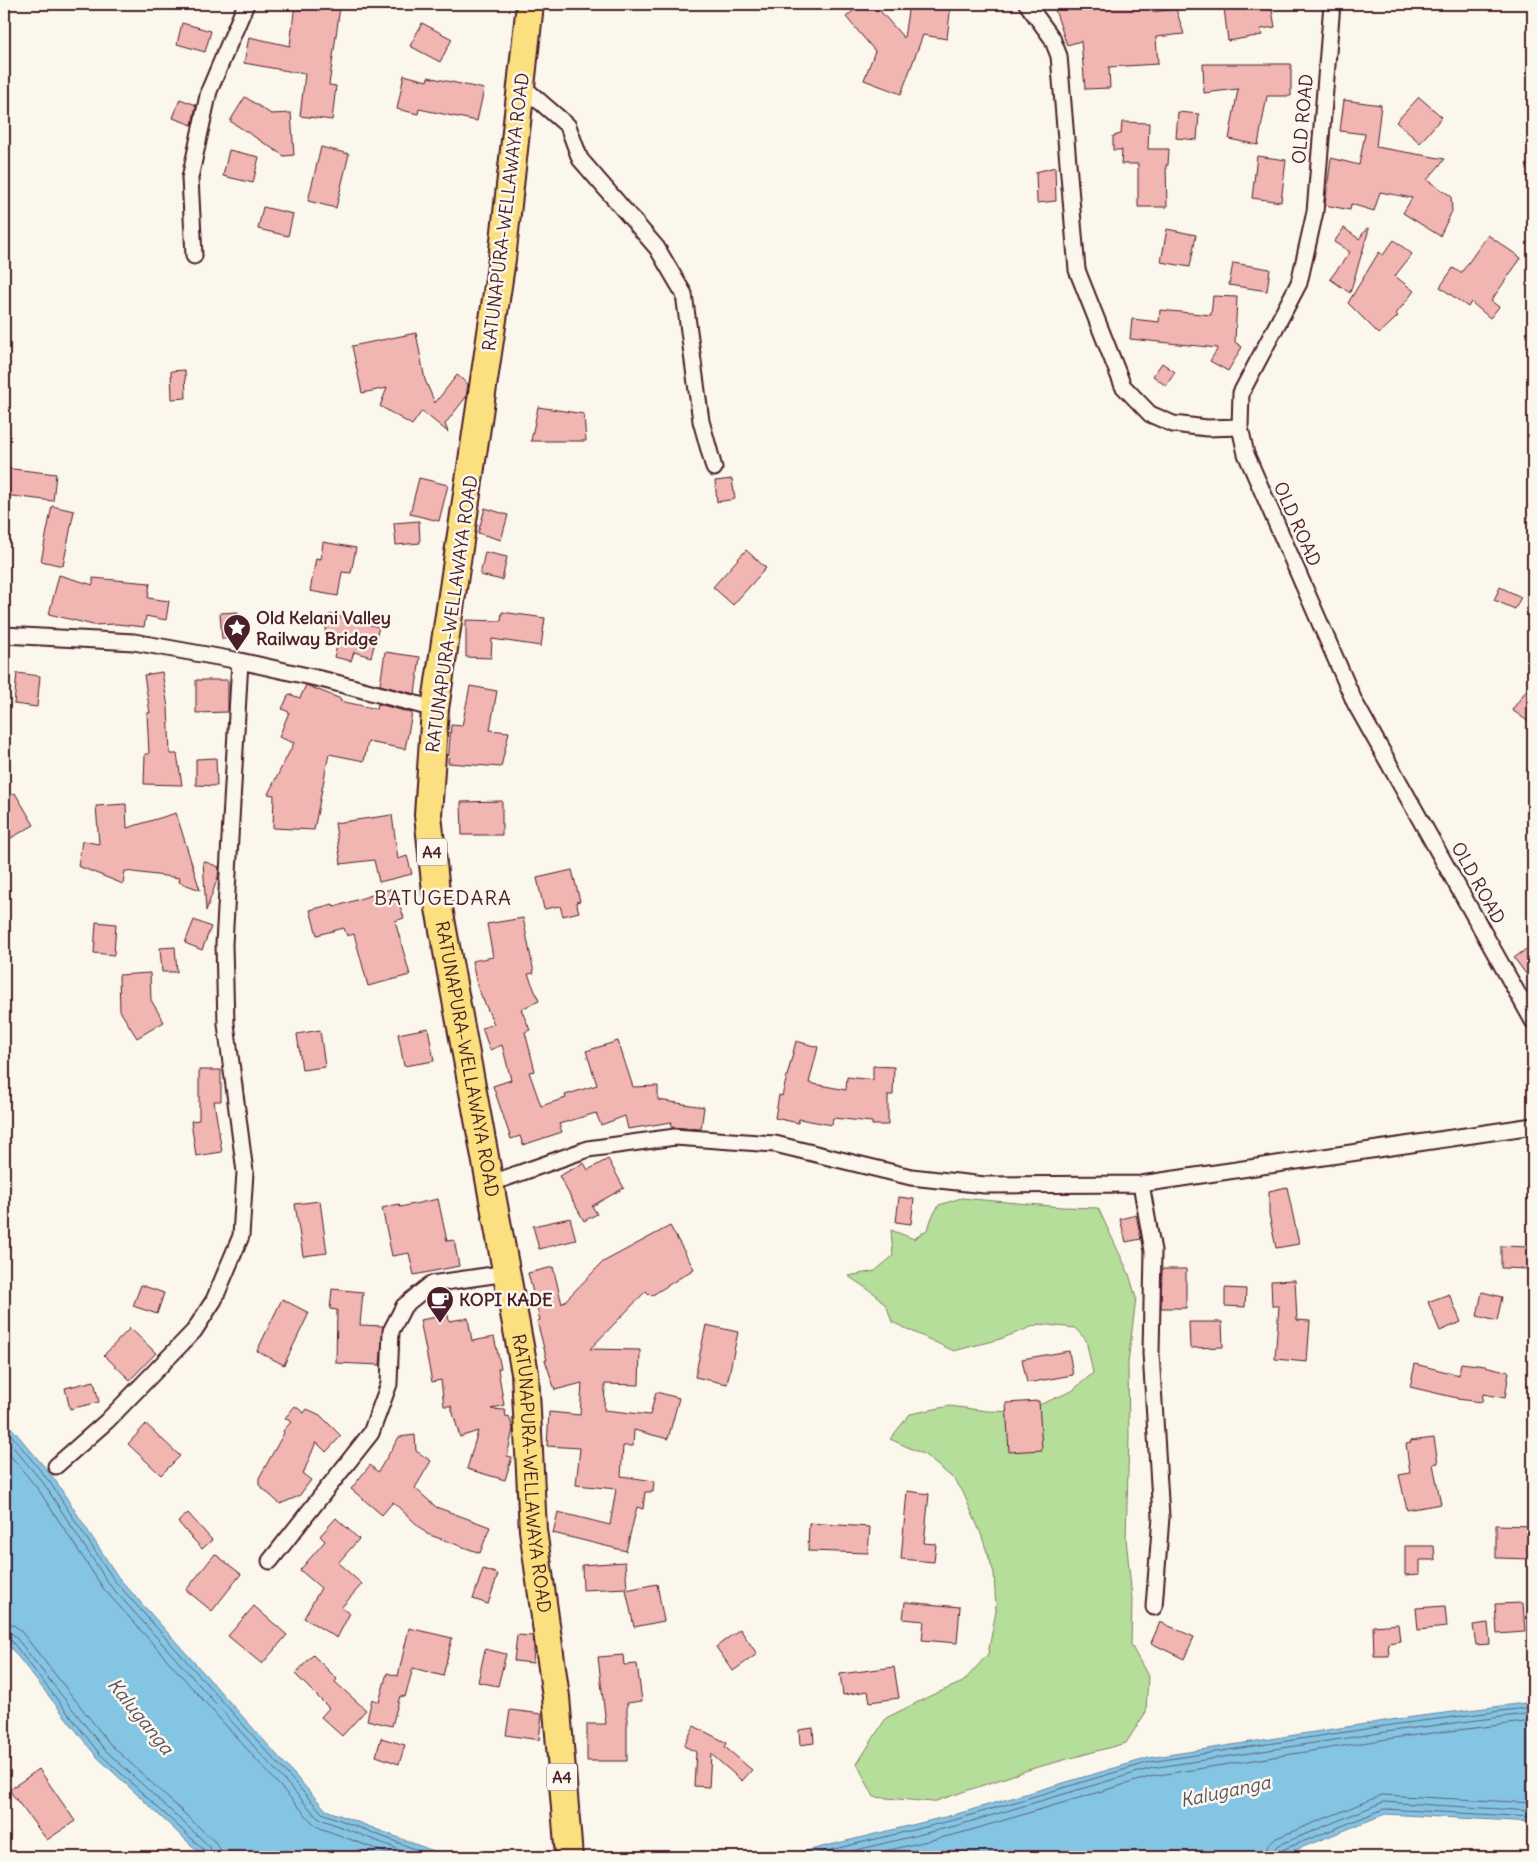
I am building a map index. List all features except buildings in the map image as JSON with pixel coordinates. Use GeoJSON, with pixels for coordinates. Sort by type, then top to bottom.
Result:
{"type":"FeatureCollection","features":[{"type":"Feature","properties":{"kind":"highway","name":"RATUNAPURA-WELLAWAYA ROAD"},"geometry":{"type":"LineString","coordinates":[[530,4],[502,259],[435,709],[428,814],[436,892],[525,1373],[533,1530],[556,1697],[569,1857]]}},
{"type":"Feature","properties":{"kind":"street"},"geometry":{"type":"LineString","coordinates":[[194,256],[190,178],[209,91],[246,4]]}},
{"type":"Feature","properties":{"kind":"street"},"geometry":{"type":"LineString","coordinates":[[1027,4],[1052,38],[1059,56],[1077,270],[1123,386],[1150,414],[1173,424],[1207,428],[1240,427]]}},
{"type":"Feature","properties":{"kind":"street","name":"OLD ROAD"},"geometry":{"type":"LineString","coordinates":[[1332,4],[1311,230],[1299,283],[1241,393],[1240,427],[1246,454],[1355,703],[1533,1021]]}},
{"type":"Feature","properties":{"kind":"street"},"geometry":{"type":"LineString","coordinates":[[522,86],[568,126],[580,159],[657,248],[684,294],[701,421],[714,468]]}},
{"type":"Feature","properties":{"kind":"street"},"geometry":{"type":"LineString","coordinates":[[4,635],[134,642],[240,661],[325,680],[435,709]]}},
{"type":"Feature","properties":{"kind":"street"},"geometry":{"type":"LineString","coordinates":[[56,1466],[107,1420],[194,1331],[214,1300],[241,1236],[245,1172],[226,1024],[224,944],[240,661]]}},
{"type":"Feature","properties":{"kind":"street"},"geometry":{"type":"LineString","coordinates":[[1516,991],[1533,996]]}},
{"type":"Feature","properties":{"kind":"street"},"geometry":{"type":"LineString","coordinates":[[489,1184],[588,1149],[675,1138],[775,1144],[911,1176],[985,1185],[1141,1184],[1533,1126]]}},
{"type":"Feature","properties":{"kind":"street"},"geometry":{"type":"LineString","coordinates":[[1141,1184],[1153,1251],[1150,1353],[1161,1517],[1154,1607]]}},
{"type":"Feature","properties":{"kind":"street"},"geometry":{"type":"LineString","coordinates":[[270,1561],[370,1433],[389,1384],[390,1331],[404,1306],[431,1284],[507,1273]]}},
{"type":"Feature","properties":{"kind":"green space"},"geometry":{"type":"Polygon","coordinates":[[[961,1198],[1062,1207],[1098,1208],[1129,1274],[1136,1298],[1128,1363],[1129,1438],[1126,1538],[1132,1598],[1131,1645],[1148,1676],[1146,1712],[1126,1743],[1031,1769],[933,1802],[874,1797],[857,1764],[886,1718],[963,1682],[988,1654],[996,1611],[994,1573],[981,1534],[963,1492],[955,1480],[925,1455],[890,1439],[910,1414],[950,1406],[987,1411],[1023,1412],[1072,1391],[1093,1373],[1086,1340],[1075,1328],[1039,1324],[1000,1339],[954,1351],[892,1322],[887,1307],[875,1294],[848,1276],[875,1271],[893,1256],[891,1230],[914,1239],[928,1229],[939,1205],[961,1198]]]}},
{"type":"Feature","properties":{"kind":"water","name":"Kaluganga"},"geometry":{"type":"Polygon","coordinates":[[[4,1419],[53,1477],[118,1577],[326,1810],[449,1857],[204,1857],[96,1756],[4,1639],[4,1419]]]}},
{"type":"Feature","properties":{"kind":"water","name":"Kaluganga"},"geometry":{"type":"Polygon","coordinates":[[[1533,1702],[1533,1822],[1385,1814],[1278,1857],[781,1857],[957,1814],[1149,1758],[1397,1719],[1533,1702]]]}},
{"type":"Feature","properties":{"kind":"place","name":"Old Kelani Valley Railway Bridge"},"geometry":{"type":"Point","coordinates":[237,652]}},
{"type":"Feature","properties":{"kind":"place","name":"KOPI KADE"},"geometry":{"type":"Point","coordinates":[440,1324]}},
{"type":"Feature","properties":{"kind":"district","name":"BATUGEDARA"},"geometry":{"type":"Point","coordinates":[443,898]}}]}
